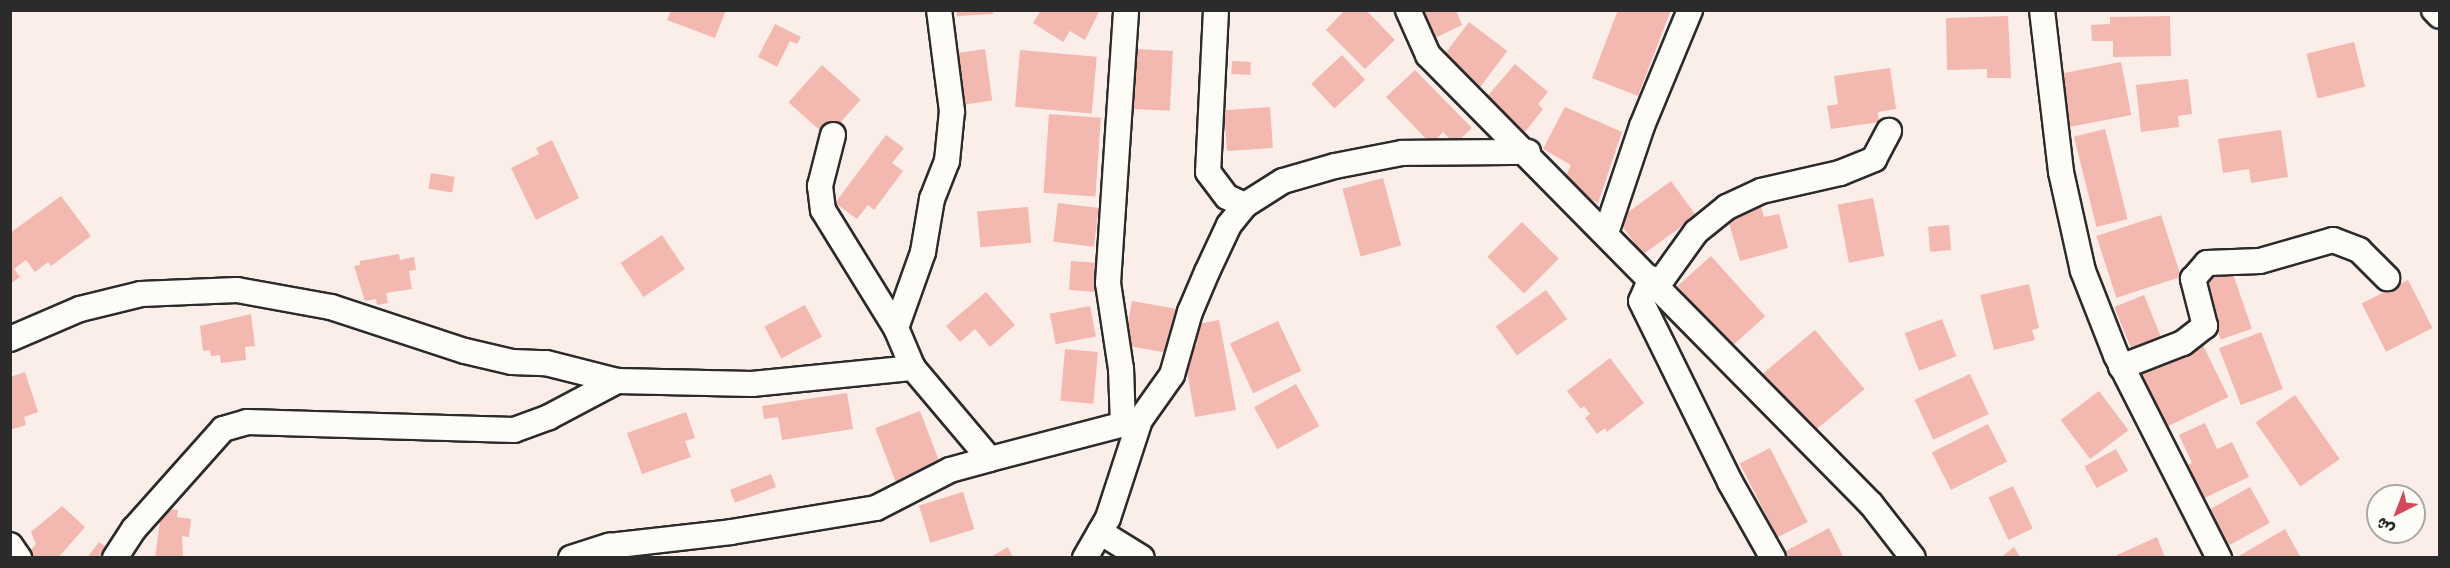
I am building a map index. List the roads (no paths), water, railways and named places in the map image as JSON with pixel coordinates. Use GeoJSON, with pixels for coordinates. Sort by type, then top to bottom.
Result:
{"type":"FeatureCollection","features":[{"type":"Feature","properties":{"kind":"street"},"geometry":{"type":"LineString","coordinates":[[896,328],[923,252],[932,199],[947,161],[952,111],[939,10]]}},
{"type":"Feature","properties":{"kind":"street"},"geometry":{"type":"LineString","coordinates":[[1126,10],[1108,283],[1121,369],[1132,422]]}},
{"type":"Feature","properties":{"kind":"street"},"geometry":{"type":"LineString","coordinates":[[1216,10],[1208,172],[1227,197],[1245,206]]}},
{"type":"Feature","properties":{"kind":"street"},"geometry":{"type":"LineString","coordinates":[[1408,10],[1428,55],[1528,152],[1871,504],[1913,558]]}},
{"type":"Feature","properties":{"kind":"street"},"geometry":{"type":"LineString","coordinates":[[1606,232],[1642,126],[1690,10]]}},
{"type":"Feature","properties":{"kind":"street"},"geometry":{"type":"LineString","coordinates":[[2042,10],[2061,172],[2074,238],[2093,300],[2121,367],[2219,558]]}},
{"type":"Feature","properties":{"kind":"street"},"geometry":{"type":"LineString","coordinates":[[2434,10],[2439,16]]}},
{"type":"Feature","properties":{"kind":"street"},"geometry":{"type":"LineString","coordinates":[[1773,558],[1730,482],[1641,301],[1696,232],[1727,207],[1761,191],[1840,173],[1874,159],[1889,131]]}},
{"type":"Feature","properties":{"kind":"street"},"geometry":{"type":"LineString","coordinates":[[833,135],[820,186],[823,210],[896,328],[913,368],[990,459]]}},
{"type":"Feature","properties":{"kind":"street"},"geometry":{"type":"LineString","coordinates":[[1085,558],[1100,532],[1132,422],[1172,375],[1203,282],[1229,225],[1245,206],[1283,181],[1335,166],[1402,153],[1528,152]]}},
{"type":"Feature","properties":{"kind":"street"},"geometry":{"type":"LineString","coordinates":[[2121,367],[2183,343],[2205,326],[2193,279],[2206,263],[2260,261],[2333,240],[2359,250],[2387,278]]}},
{"type":"Feature","properties":{"kind":"street"},"geometry":{"type":"LineString","coordinates":[[10,339],[80,309],[141,294],[237,290],[331,307],[465,351],[512,362],[546,363],[617,381],[752,384],[913,368]]}},
{"type":"Feature","properties":{"kind":"street"},"geometry":{"type":"LineString","coordinates":[[115,558],[134,529],[223,429],[247,422],[514,429],[549,417],[617,381]]}},
{"type":"Feature","properties":{"kind":"street"},"geometry":{"type":"LineString","coordinates":[[571,558],[609,546],[731,532],[876,507],[897,500],[950,470],[1132,422]]}},
{"type":"Feature","properties":{"kind":"street"},"geometry":{"type":"LineString","coordinates":[[1100,532],[1142,558]]}},
{"type":"Feature","properties":{"kind":"street"},"geometry":{"type":"LineString","coordinates":[[10,546],[19,558]]}}]}
